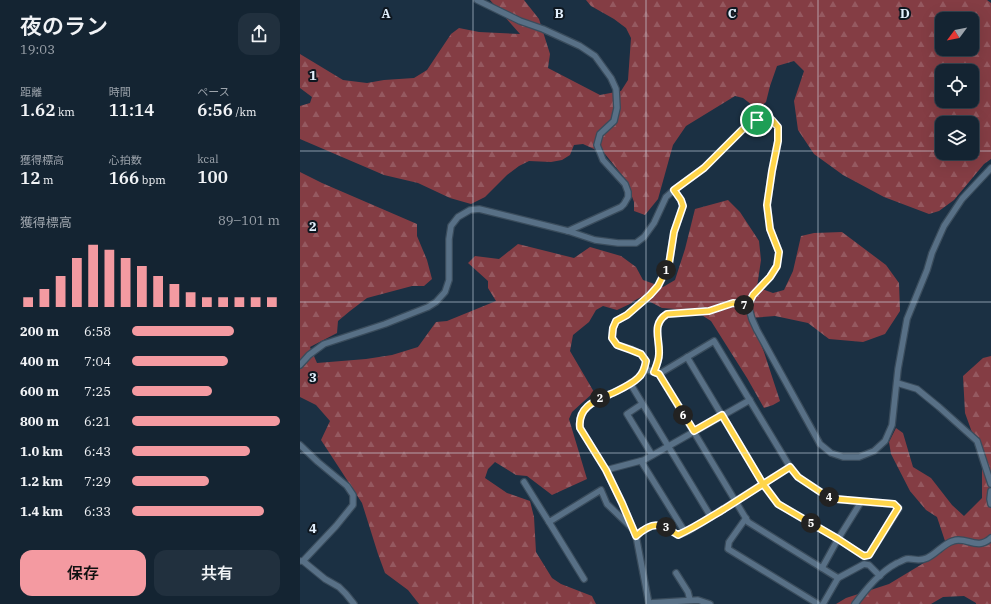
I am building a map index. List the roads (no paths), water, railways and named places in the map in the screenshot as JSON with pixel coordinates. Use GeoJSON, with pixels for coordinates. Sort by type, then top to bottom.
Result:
{"type":"FeatureCollection","features":[{"type":"Feature","properties":{"kind":"street"},"geometry":{"type":"LineString","coordinates":[[477,0],[520,21],[543,29],[580,46],[595,56],[611,78],[616,89],[617,108],[614,121],[600,134],[597,145],[603,160],[625,184],[628,197],[621,207],[568,231]]}},
{"type":"Feature","properties":{"kind":"street"},"geometry":{"type":"LineString","coordinates":[[300,365],[324,344],[385,324],[428,307],[436,302],[445,292],[449,280],[449,239],[451,226],[458,217],[470,210],[479,209],[568,231],[595,240],[618,243],[636,243],[644,237],[654,223],[666,197],[704,168],[744,128],[757,120],[772,120],[778,127],[778,141],[767,205],[770,229],[779,252],[777,266],[770,277],[753,295],[748,305],[757,330],[820,444],[831,453],[843,457],[859,457],[874,452],[885,441],[892,425],[898,369],[907,319],[944,226],[962,199],[991,168]]}},
{"type":"Feature","properties":{"kind":"street"},"geometry":{"type":"LineString","coordinates":[[674,190],[683,206],[674,232],[669,264],[658,286],[627,315],[616,321],[613,328],[612,338],[617,345],[641,354],[646,361],[644,369],[639,378],[630,384],[618,391],[598,399],[588,406],[581,414],[579,422],[580,428],[606,470],[634,529],[649,603],[690,600],[698,600],[707,603]]}},
{"type":"Feature","properties":{"kind":"street"},"geometry":{"type":"LineString","coordinates":[[656,373],[659,356],[657,326],[662,317],[667,314],[709,311],[733,303],[748,305]]}},
{"type":"Feature","properties":{"kind":"street"},"geometry":{"type":"LineString","coordinates":[[656,373],[714,341],[790,467],[798,477],[825,495],[836,499],[894,504],[898,508],[869,555],[864,556],[778,504],[763,484],[687,357]]}},
{"type":"Feature","properties":{"kind":"street"},"geometry":{"type":"LineString","coordinates":[[644,369],[656,373],[694,431],[748,522],[838,578]]}},
{"type":"Feature","properties":{"kind":"street"},"geometry":{"type":"LineString","coordinates":[[897,383],[917,389],[977,441],[991,484]]}},
{"type":"Feature","properties":{"kind":"street"},"geometry":{"type":"LineString","coordinates":[[630,384],[711,516]]}},
{"type":"Feature","properties":{"kind":"street"},"geometry":{"type":"LineString","coordinates":[[606,470],[641,461],[750,400]]}},
{"type":"Feature","properties":{"kind":"street"},"geometry":{"type":"LineString","coordinates":[[642,404],[627,414],[652,455]]}},
{"type":"Feature","properties":{"kind":"street"},"geometry":{"type":"LineString","coordinates":[[300,445],[347,486],[353,496],[353,505],[336,526],[302,561],[339,587],[354,604]]}},
{"type":"Feature","properties":{"kind":"street"},"geometry":{"type":"LineString","coordinates":[[641,461],[685,532]]}},
{"type":"Feature","properties":{"kind":"street"},"geometry":{"type":"LineString","coordinates":[[636,536],[645,528],[655,525],[667,528],[678,535],[685,532],[790,467]]}},
{"type":"Feature","properties":{"kind":"street"},"geometry":{"type":"LineString","coordinates":[[524,482],[584,579]]}},
{"type":"Feature","properties":{"kind":"street"},"geometry":{"type":"LineString","coordinates":[[549,522],[601,490],[607,504],[634,529]]}},
{"type":"Feature","properties":{"kind":"street"},"geometry":{"type":"LineString","coordinates":[[991,491],[991,504]]}},
{"type":"Feature","properties":{"kind":"street"},"geometry":{"type":"LineString","coordinates":[[822,568],[861,502]]}},
{"type":"Feature","properties":{"kind":"street"},"geometry":{"type":"LineString","coordinates":[[746,518],[729,542],[728,549],[818,604]]}},
{"type":"Feature","properties":{"kind":"street"},"geometry":{"type":"LineString","coordinates":[[855,604],[873,581],[893,565],[906,559],[921,560],[929,557],[954,540],[980,544],[987,542],[991,538]]}},
{"type":"Feature","properties":{"kind":"street"},"geometry":{"type":"LineString","coordinates":[[823,604],[838,578],[864,564],[869,565],[880,576]]}},
{"type":"Feature","properties":{"kind":"street"},"geometry":{"type":"LineString","coordinates":[[676,573],[688,592],[690,600]]}}]}
